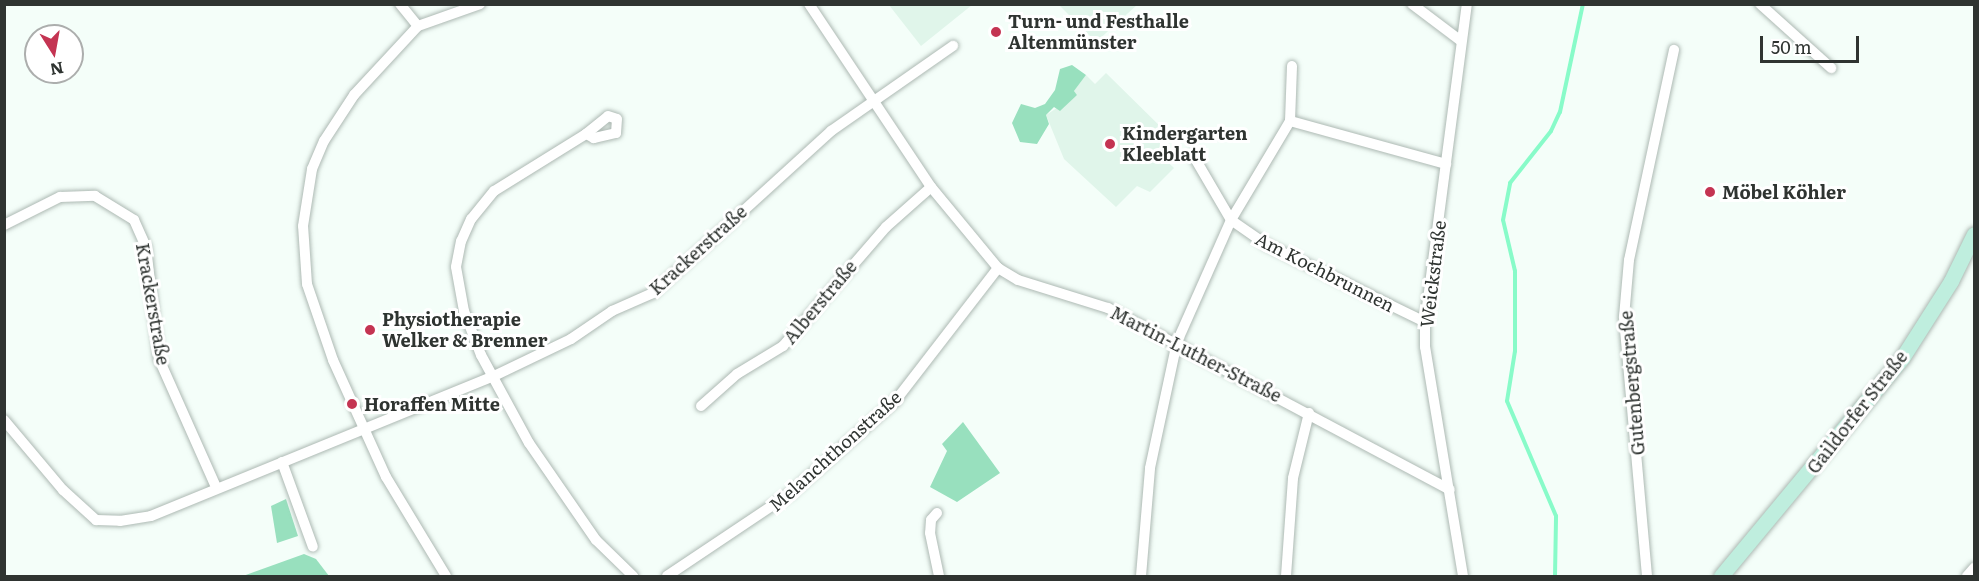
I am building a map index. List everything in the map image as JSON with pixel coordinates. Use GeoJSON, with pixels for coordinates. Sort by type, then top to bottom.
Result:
{"type":"FeatureCollection","features":[{"type":"Feature","properties":{"kind":"main road","name":"Gaildorfer Straße"},"geometry":{"type":"LineString","coordinates":[[1721,576],[1902,358],[1951,281],[1974,234]]}},
{"type":"Feature","properties":{"kind":"street"},"geometry":{"type":"LineString","coordinates":[[400,4],[418,26]]}},
{"type":"Feature","properties":{"kind":"street"},"geometry":{"type":"LineString","coordinates":[[446,576],[408,516],[364,429],[333,360],[307,284],[303,226],[312,169],[338,117],[371,75],[418,26],[480,4]]}},
{"type":"Feature","properties":{"kind":"street","name":"Martin-Luther-Straße"},"geometry":{"type":"LineString","coordinates":[[809,4],[931,187],[998,268],[1018,280],[1108,308],[1177,342],[1450,490]]}},
{"type":"Feature","properties":{"kind":"street"},"geometry":{"type":"LineString","coordinates":[[1412,4],[1461,41]]}},
{"type":"Feature","properties":{"kind":"street","name":"Weickstraße"},"geometry":{"type":"LineString","coordinates":[[1463,576],[1425,347],[1425,322],[1467,4]]}},
{"type":"Feature","properties":{"kind":"street"},"geometry":{"type":"LineString","coordinates":[[1760,4],[1831,68]]}},
{"type":"Feature","properties":{"kind":"street","name":"Krackerstraße"},"geometry":{"type":"LineString","coordinates":[[4,420],[63,490],[96,520],[120,522],[151,516],[216,487],[494,376],[571,339],[612,311],[653,293],[831,131],[875,103],[953,46]]}},
{"type":"Feature","properties":{"kind":"street","name":"Gutenbergstraße"},"geometry":{"type":"LineString","coordinates":[[1647,576],[1624,317],[1629,260],[1674,50]]}},
{"type":"Feature","properties":{"kind":"street"},"geometry":{"type":"LineString","coordinates":[[1141,576],[1150,468],[1177,342],[1232,220],[1290,121],[1292,66]]}},
{"type":"Feature","properties":{"kind":"street"},"geometry":{"type":"LineString","coordinates":[[1290,121],[1446,164]]}},
{"type":"Feature","properties":{"kind":"street"},"geometry":{"type":"LineString","coordinates":[[586,134],[532,164],[494,191],[471,219],[461,241],[456,267],[459,291],[481,355],[557,487],[596,540],[633,576]]}},
{"type":"Feature","properties":{"kind":"street","name":"Am Kochbrunnen"},"geometry":{"type":"LineString","coordinates":[[1193,154],[1232,220],[1268,245],[1425,322]]}},
{"type":"Feature","properties":{"kind":"street","name":"Alberstraße"},"geometry":{"type":"LineString","coordinates":[[701,406],[737,374],[783,346],[879,234],[931,187]]}},
{"type":"Feature","properties":{"kind":"street","name":"Krackerstraße"},"geometry":{"type":"LineString","coordinates":[[4,225],[60,197],[95,196],[134,220],[146,247],[159,359],[216,487]]}},
{"type":"Feature","properties":{"kind":"street","name":"Melanchthonstraße"},"geometry":{"type":"LineString","coordinates":[[667,576],[792,493],[896,400],[998,268]]}},
{"type":"Feature","properties":{"kind":"street"},"geometry":{"type":"LineString","coordinates":[[1286,576],[1293,478],[1309,413]]}},
{"type":"Feature","properties":{"kind":"street"},"geometry":{"type":"LineString","coordinates":[[282,462],[313,547]]}},
{"type":"Feature","properties":{"kind":"street"},"geometry":{"type":"LineString","coordinates":[[938,513],[931,520],[930,533],[939,576]]}},
{"type":"Feature","properties":{"kind":"street"},"geometry":{"type":"LineString","coordinates":[[1967,576],[1974,568]]}},
{"type":"Feature","properties":{"kind":"shaded area"},"geometry":{"type":"Polygon","coordinates":[[[889,5],[972,5],[921,46],[889,5]]]}},
{"type":"Feature","properties":{"kind":"shaded area"},"geometry":{"type":"Polygon","coordinates":[[[1059,5],[1137,5],[1096,42],[1059,5]]]}},
{"type":"Feature","properties":{"kind":"shaded area","name":"Kindergarten Kleeblatt"},"geometry":{"type":"Polygon","coordinates":[[[1106,73],[1170,136],[1156,151],[1174,168],[1150,192],[1137,186],[1116,207],[1064,159],[1046,115],[1077,95],[1074,91],[1086,75],[1095,84],[1106,73]]]}},
{"type":"Feature","properties":{"kind":"green space"},"geometry":{"type":"Polygon","coordinates":[[[1072,65],[1086,75],[1074,91],[1077,95],[1060,111],[1054,107],[1046,115],[1049,124],[1037,144],[1020,142],[1012,123],[1021,104],[1035,108],[1045,104],[1055,90],[1060,69],[1072,65]]]}},
{"type":"Feature","properties":{"kind":"green space"},"geometry":{"type":"Polygon","coordinates":[[[963,422],[1000,473],[957,502],[930,487],[947,451],[942,444],[963,422]]]}},
{"type":"Feature","properties":{"kind":"green space"},"geometry":{"type":"Polygon","coordinates":[[[286,499],[298,536],[277,543],[271,506],[286,499]]]}},
{"type":"Feature","properties":{"kind":"green space"},"geometry":{"type":"Polygon","coordinates":[[[304,554],[316,559],[329,576],[243,576],[304,554]]]}},
{"type":"Feature","properties":{"kind":"waterway"},"geometry":{"type":"LineString","coordinates":[[1555,576],[1556,516],[1507,401],[1515,351],[1515,271],[1503,220],[1510,183],[1551,131],[1560,112],[1583,4]]}},
{"type":"Feature","properties":{"kind":"place","name":"Turn- und Festhalle Altenmünster"},"geometry":{"type":"Point","coordinates":[996,32]}},
{"type":"Feature","properties":{"kind":"place","name":"Kindergarten Kleeblatt"},"geometry":{"type":"Point","coordinates":[1110,144]}},
{"type":"Feature","properties":{"kind":"place","name":"Möbel Köhler"},"geometry":{"type":"Point","coordinates":[1710,192]}},
{"type":"Feature","properties":{"kind":"place","name":"Physiotherapie Welker & Brenner"},"geometry":{"type":"Point","coordinates":[370,330]}},
{"type":"Feature","properties":{"kind":"place","name":"Horaffen Mitte"},"geometry":{"type":"Point","coordinates":[352,404]}}]}
